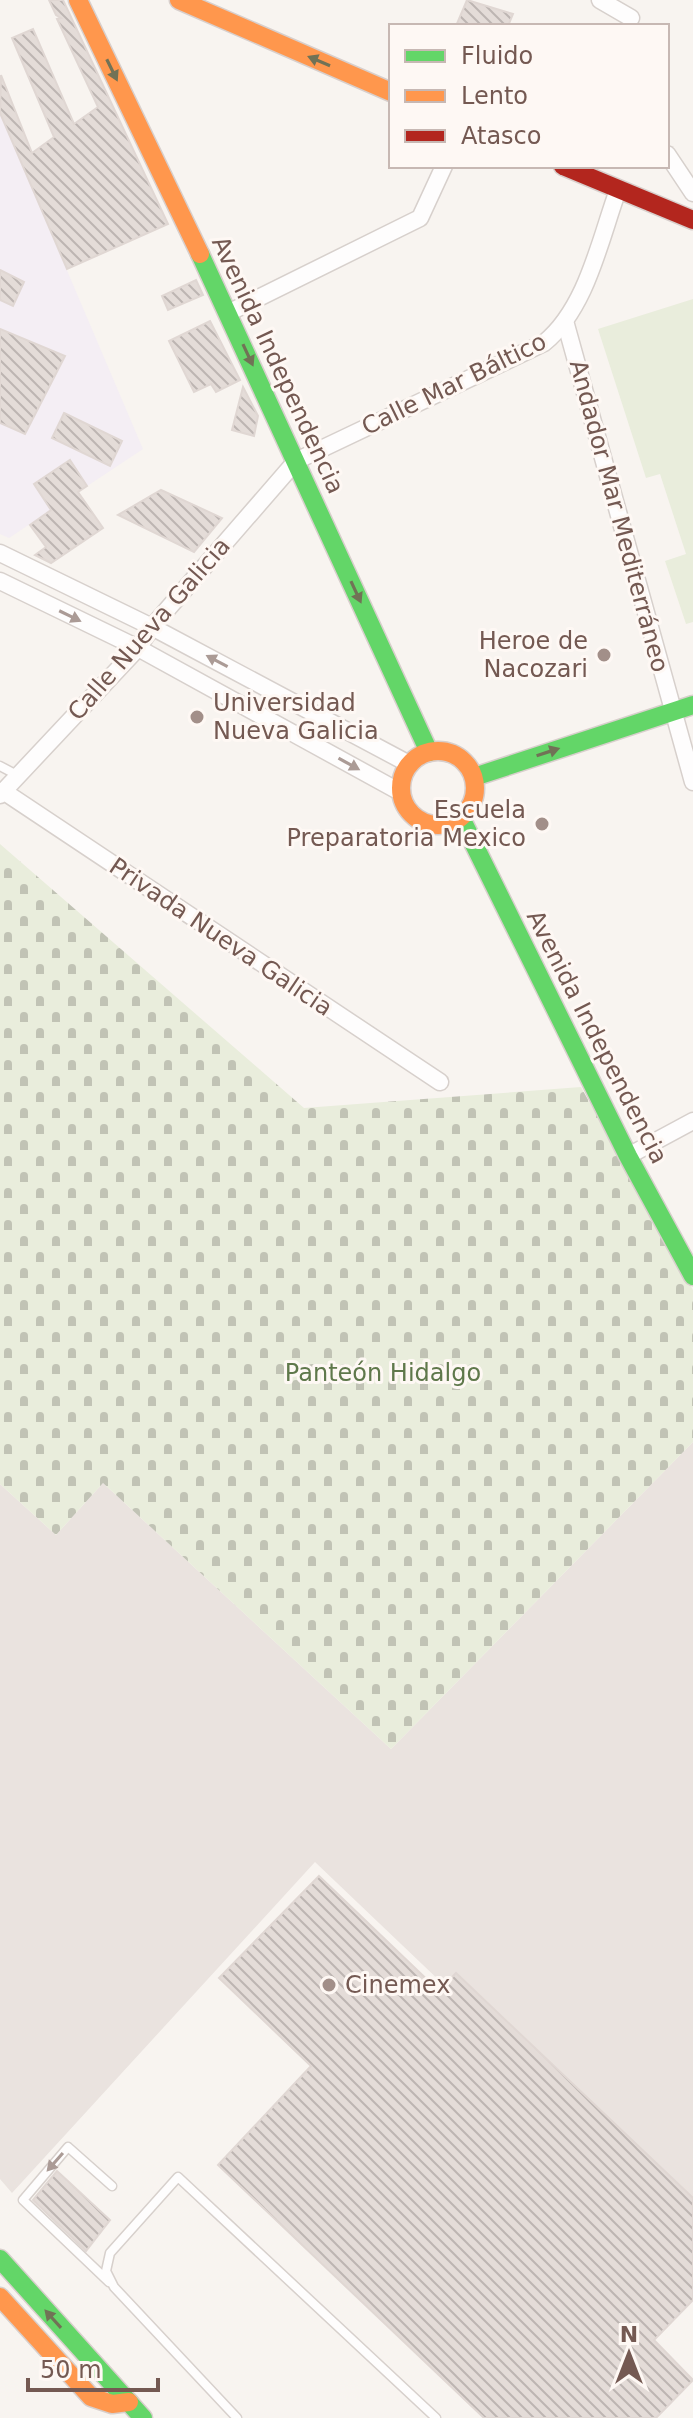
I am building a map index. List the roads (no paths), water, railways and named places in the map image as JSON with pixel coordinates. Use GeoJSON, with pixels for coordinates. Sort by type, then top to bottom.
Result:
{"type":"FeatureCollection","features":[{"type":"Feature","properties":{"kind":"main road","name":"Avenida Independencia"},"geometry":{"type":"LineString","coordinates":[[78,0],[228,313],[429,752]]}},
{"type":"Feature","properties":{"kind":"main road"},"geometry":{"type":"LineString","coordinates":[[179,0],[389,91]]}},
{"type":"Feature","properties":{"kind":"main road"},"geometry":{"type":"LineString","coordinates":[[568,168],[693,220]]}},
{"type":"Feature","properties":{"kind":"main road"},"geometry":{"type":"LineString","coordinates":[[474,777],[693,705]]}},
{"type":"Feature","properties":{"kind":"main road"},"geometry":{"type":"LineString","coordinates":[[440,751],[461,759],[474,777],[474,800],[461,818],[451,823],[428,824],[409,812],[400,792],[409,764],[429,752],[440,751]]}},
{"type":"Feature","properties":{"kind":"main road","name":"Avenida Independencia"},"geometry":{"type":"LineString","coordinates":[[461,818],[628,1156],[693,1276]]}},
{"type":"Feature","properties":{"kind":"main road"},"geometry":{"type":"LineString","coordinates":[[0,2259],[143,2418]]}},
{"type":"Feature","properties":{"kind":"main road"},"geometry":{"type":"LineString","coordinates":[[0,2297],[91,2397],[112,2404],[129,2402]]}},
{"type":"Feature","properties":{"kind":"main road"},"geometry":{"type":"LineString","coordinates":[[0,2321],[87,2418]]}},
{"type":"Feature","properties":{"kind":"main road"},"geometry":{"type":"LineString","coordinates":[[112,2418],[129,2402]]}},
{"type":"Feature","properties":{"kind":"street"},"geometry":{"type":"LineString","coordinates":[[600,0],[632,22]]}},
{"type":"Feature","properties":{"kind":"street"},"geometry":{"type":"LineString","coordinates":[[624,0],[632,22]]}},
{"type":"Feature","properties":{"kind":"street"},"geometry":{"type":"LineString","coordinates":[[669,157],[693,193]]}},
{"type":"Feature","properties":{"kind":"street"},"geometry":{"type":"LineString","coordinates":[[228,313],[420,218],[443,168]]}},
{"type":"Feature","properties":{"kind":"street","name":"Calle Mar Báltico"},"geometry":{"type":"LineString","coordinates":[[296,461],[544,343],[565,321],[578,298],[618,190]]}},
{"type":"Feature","properties":{"kind":"street","name":"Andador Mar Mediterráneo"},"geometry":{"type":"LineString","coordinates":[[565,321],[693,782]]}},
{"type":"Feature","properties":{"kind":"street","name":"Calle Nueva Galicia"},"geometry":{"type":"LineString","coordinates":[[1,793],[138,648],[152,627],[296,461]]}},
{"type":"Feature","properties":{"kind":"street"},"geometry":{"type":"LineString","coordinates":[[0,553],[152,627],[409,764]]}},
{"type":"Feature","properties":{"kind":"street"},"geometry":{"type":"LineString","coordinates":[[0,581],[138,648],[400,792]]}},
{"type":"Feature","properties":{"kind":"street","name":"Privada Nueva Galicia"},"geometry":{"type":"LineString","coordinates":[[1,793],[440,1082]]}},
{"type":"Feature","properties":{"kind":"street"},"geometry":{"type":"LineString","coordinates":[[628,1156],[693,1121]]}},
{"type":"Feature","properties":{"kind":"lane"},"geometry":{"type":"LineString","coordinates":[[0,766],[17,775]]}},
{"type":"Feature","properties":{"kind":"lane"},"geometry":{"type":"LineString","coordinates":[[112,2186],[68,2147],[23,2200],[114,2287],[237,2418]]}},
{"type":"Feature","properties":{"kind":"lane"},"geometry":{"type":"LineString","coordinates":[[114,2287],[106,2271],[110,2253],[178,2177],[436,2418]]}},
{"type":"Feature","properties":{"kind":"place","name":"Heroe de Nacozari"},"geometry":{"type":"Point","coordinates":[604,655]}},
{"type":"Feature","properties":{"kind":"place","name":"Universidad Nueva Galicia"},"geometry":{"type":"Point","coordinates":[197,717]}},
{"type":"Feature","properties":{"kind":"place","name":"Escuela Preparatoria Mexico"},"geometry":{"type":"Point","coordinates":[542,824]}},
{"type":"Feature","properties":{"kind":"place","name":"Cinemex"},"geometry":{"type":"Point","coordinates":[329,1985]}},
{"type":"Feature","properties":{"kind":"park label","name":"Panteón Hidalgo"},"geometry":{"type":"Point","coordinates":[383,1373]}}]}
